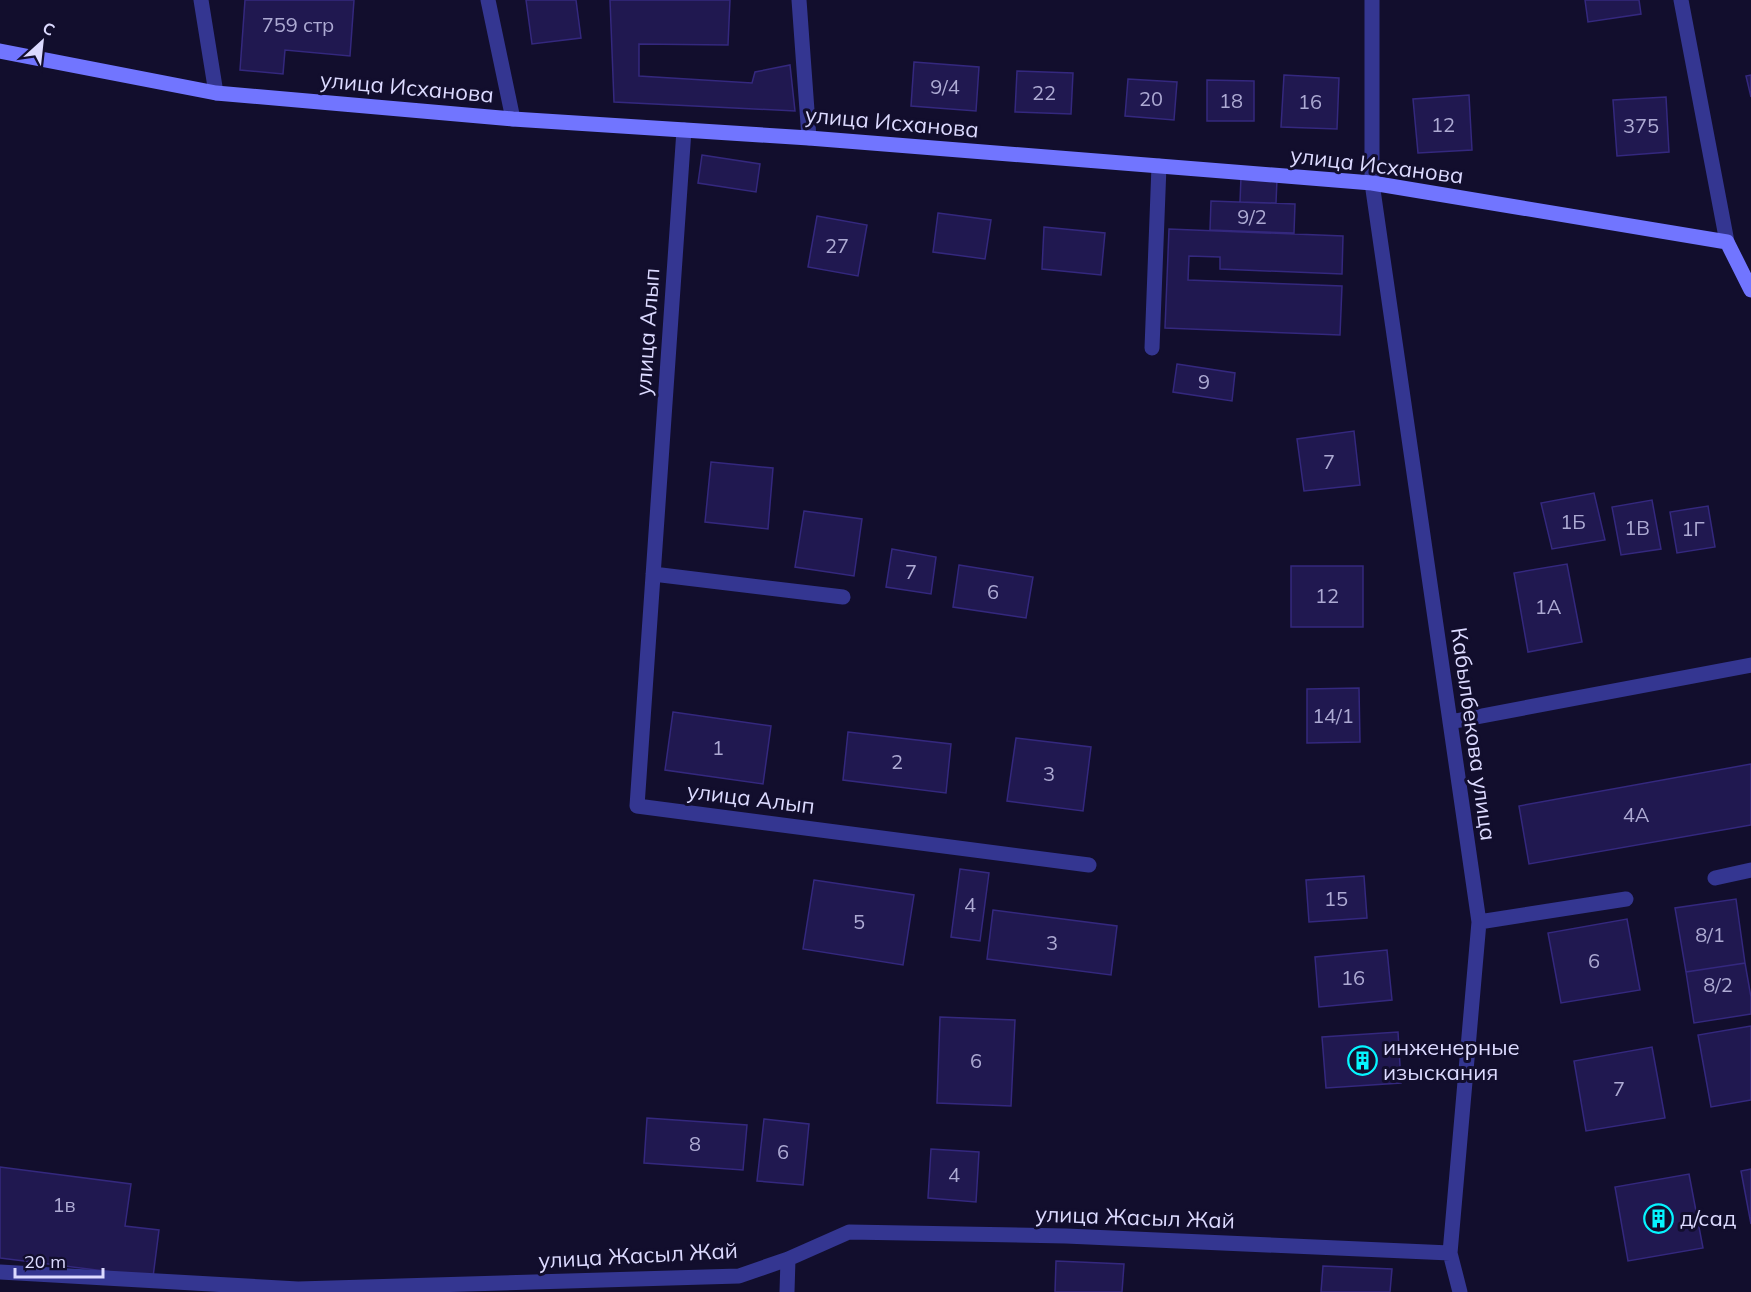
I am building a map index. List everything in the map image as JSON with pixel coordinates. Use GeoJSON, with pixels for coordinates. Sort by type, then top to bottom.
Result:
{"type":"FeatureCollection","features":[{"type":"Feature","properties":{"kind":"main road","name":"улица Исханова"},"geometry":{"type":"LineString","coordinates":[[0,51],[216,93],[513,119],[809,138],[1372,183],[1727,242]]}},
{"type":"Feature","properties":{"kind":"main road"},"geometry":{"type":"LineString","coordinates":[[1727,242],[1751,290]]}},
{"type":"Feature","properties":{"kind":"street"},"geometry":{"type":"LineString","coordinates":[[201,0],[216,93]]}},
{"type":"Feature","properties":{"kind":"street"},"geometry":{"type":"LineString","coordinates":[[488,0],[513,119]]}},
{"type":"Feature","properties":{"kind":"street"},"geometry":{"type":"LineString","coordinates":[[799,0],[809,138]]}},
{"type":"Feature","properties":{"kind":"street","name":"Кабылбекова улица"},"geometry":{"type":"LineString","coordinates":[[1372,0],[1372,183],[1479,922],[1450,1253],[1460,1292]]}},
{"type":"Feature","properties":{"kind":"street"},"geometry":{"type":"LineString","coordinates":[[1681,0],[1727,242]]}},
{"type":"Feature","properties":{"kind":"street","name":"улица Алып"},"geometry":{"type":"LineString","coordinates":[[684,130],[637,806],[1089,865]]}},
{"type":"Feature","properties":{"kind":"street"},"geometry":{"type":"LineString","coordinates":[[1152,348],[1159,166]]}},
{"type":"Feature","properties":{"kind":"street"},"geometry":{"type":"LineString","coordinates":[[653,574],[843,597]]}},
{"type":"Feature","properties":{"kind":"street"},"geometry":{"type":"LineString","coordinates":[[1450,722],[1751,665]]}},
{"type":"Feature","properties":{"kind":"street"},"geometry":{"type":"LineString","coordinates":[[1715,878],[1751,870]]}},
{"type":"Feature","properties":{"kind":"street"},"geometry":{"type":"LineString","coordinates":[[1479,922],[1626,898]]}},
{"type":"Feature","properties":{"kind":"street","name":"улица Жасыл Жай"},"geometry":{"type":"LineString","coordinates":[[0,1272],[298,1289],[739,1276],[788,1259],[849,1232],[1066,1236],[1450,1253]]}},
{"type":"Feature","properties":{"kind":"street"},"geometry":{"type":"LineString","coordinates":[[787,1292],[788,1259]]}},
{"type":"Feature","properties":{"kind":"building"},"geometry":{"type":"Polygon","coordinates":[[[245,0],[354,0],[350,56],[285,50],[283,74],[240,70],[245,0]]]}},
{"type":"Feature","properties":{"kind":"building"},"geometry":{"type":"Polygon","coordinates":[[[526,0],[576,0],[581,38],[532,44],[526,0]]]}},
{"type":"Feature","properties":{"kind":"building"},"geometry":{"type":"Polygon","coordinates":[[[610,0],[730,0],[728,45],[639,44],[639,76],[752,83],[755,72],[790,65],[795,111],[614,102],[610,0]]]}},
{"type":"Feature","properties":{"kind":"building"},"geometry":{"type":"Polygon","coordinates":[[[1585,0],[1639,0],[1641,14],[1588,22],[1585,0]]]}},
{"type":"Feature","properties":{"kind":"building"},"geometry":{"type":"Polygon","coordinates":[[[914,62],[979,67],[976,111],[911,106],[914,62]]]}},
{"type":"Feature","properties":{"kind":"building"},"geometry":{"type":"Polygon","coordinates":[[[1017,71],[1073,73],[1071,114],[1015,112],[1017,71]]]}},
{"type":"Feature","properties":{"kind":"building"},"geometry":{"type":"Polygon","coordinates":[[[1284,75],[1339,78],[1337,129],[1281,127],[1284,75]]]}},
{"type":"Feature","properties":{"kind":"building"},"geometry":{"type":"Polygon","coordinates":[[[1751,75],[1751,97],[1746,76],[1751,75]]]}},
{"type":"Feature","properties":{"kind":"building"},"geometry":{"type":"Polygon","coordinates":[[[1128,79],[1177,82],[1174,120],[1125,116],[1128,79]]]}},
{"type":"Feature","properties":{"kind":"building"},"geometry":{"type":"Polygon","coordinates":[[[1207,80],[1254,81],[1254,121],[1207,121],[1207,80]]]}},
{"type":"Feature","properties":{"kind":"building"},"geometry":{"type":"Polygon","coordinates":[[[1469,95],[1472,150],[1418,153],[1413,99],[1469,95]]]}},
{"type":"Feature","properties":{"kind":"building"},"geometry":{"type":"Polygon","coordinates":[[[1666,97],[1669,152],[1617,156],[1613,100],[1666,97]]]}},
{"type":"Feature","properties":{"kind":"building"},"geometry":{"type":"Polygon","coordinates":[[[702,155],[760,164],[756,192],[698,183],[702,155]]]}},
{"type":"Feature","properties":{"kind":"building"},"geometry":{"type":"Polygon","coordinates":[[[1241,177],[1277,179],[1276,203],[1240,202],[1241,177]]]}},
{"type":"Feature","properties":{"kind":"building"},"geometry":{"type":"Polygon","coordinates":[[[1211,201],[1295,204],[1294,233],[1210,230],[1211,201]]]}},
{"type":"Feature","properties":{"kind":"building"},"geometry":{"type":"Polygon","coordinates":[[[938,213],[991,220],[985,259],[933,252],[938,213]]]}},
{"type":"Feature","properties":{"kind":"building"},"geometry":{"type":"Polygon","coordinates":[[[817,216],[867,225],[858,276],[808,267],[817,216]]]}},
{"type":"Feature","properties":{"kind":"building"},"geometry":{"type":"Polygon","coordinates":[[[1044,227],[1105,233],[1101,275],[1042,269],[1044,227]]]}},
{"type":"Feature","properties":{"kind":"building"},"geometry":{"type":"Polygon","coordinates":[[[1169,229],[1343,236],[1342,274],[1220,269],[1220,257],[1189,256],[1188,280],[1342,286],[1340,335],[1165,328],[1169,229]]]}},
{"type":"Feature","properties":{"kind":"building"},"geometry":{"type":"Polygon","coordinates":[[[1177,364],[1235,373],[1232,401],[1173,392],[1177,364]]]}},
{"type":"Feature","properties":{"kind":"building"},"geometry":{"type":"Polygon","coordinates":[[[1354,431],[1360,485],[1304,491],[1297,439],[1354,431]]]}},
{"type":"Feature","properties":{"kind":"building"},"geometry":{"type":"Polygon","coordinates":[[[711,462],[773,468],[768,529],[705,522],[711,462]]]}},
{"type":"Feature","properties":{"kind":"building"},"geometry":{"type":"Polygon","coordinates":[[[1594,493],[1605,540],[1552,549],[1541,503],[1594,493]]]}},
{"type":"Feature","properties":{"kind":"building"},"geometry":{"type":"Polygon","coordinates":[[[1652,500],[1661,549],[1621,555],[1612,507],[1652,500]]]}},
{"type":"Feature","properties":{"kind":"building"},"geometry":{"type":"Polygon","coordinates":[[[1708,506],[1715,547],[1677,553],[1670,512],[1708,506]]]}},
{"type":"Feature","properties":{"kind":"building"},"geometry":{"type":"Polygon","coordinates":[[[804,511],[862,519],[854,576],[795,567],[804,511]]]}},
{"type":"Feature","properties":{"kind":"building"},"geometry":{"type":"Polygon","coordinates":[[[892,549],[936,557],[931,594],[886,587],[892,549]]]}},
{"type":"Feature","properties":{"kind":"building"},"geometry":{"type":"Polygon","coordinates":[[[1567,564],[1582,642],[1528,652],[1514,573],[1567,564]]]}},
{"type":"Feature","properties":{"kind":"building"},"geometry":{"type":"Polygon","coordinates":[[[959,565],[1033,577],[1026,618],[953,607],[959,565]]]}},
{"type":"Feature","properties":{"kind":"building"},"geometry":{"type":"Polygon","coordinates":[[[1291,566],[1363,566],[1363,627],[1291,627],[1291,566]]]}},
{"type":"Feature","properties":{"kind":"building"},"geometry":{"type":"Polygon","coordinates":[[[1359,688],[1360,742],[1307,743],[1307,689],[1359,688]]]}},
{"type":"Feature","properties":{"kind":"building"},"geometry":{"type":"Polygon","coordinates":[[[673,712],[771,726],[763,784],[665,770],[673,712]]]}},
{"type":"Feature","properties":{"kind":"building"},"geometry":{"type":"Polygon","coordinates":[[[848,732],[951,744],[946,793],[843,780],[848,732]]]}},
{"type":"Feature","properties":{"kind":"building"},"geometry":{"type":"Polygon","coordinates":[[[1016,738],[1091,747],[1083,811],[1007,801],[1016,738]]]}},
{"type":"Feature","properties":{"kind":"building"},"geometry":{"type":"Polygon","coordinates":[[[1751,764],[1751,825],[1529,864],[1519,806],[1751,764]]]}},
{"type":"Feature","properties":{"kind":"building"},"geometry":{"type":"Polygon","coordinates":[[[960,869],[989,873],[980,941],[951,937],[960,869]]]}},
{"type":"Feature","properties":{"kind":"building"},"geometry":{"type":"Polygon","coordinates":[[[1364,876],[1367,918],[1309,922],[1306,880],[1364,876]]]}},
{"type":"Feature","properties":{"kind":"building"},"geometry":{"type":"Polygon","coordinates":[[[814,880],[914,895],[903,965],[803,949],[814,880]]]}},
{"type":"Feature","properties":{"kind":"building"},"geometry":{"type":"Polygon","coordinates":[[[1736,899],[1745,963],[1686,972],[1675,908],[1736,899]]]}},
{"type":"Feature","properties":{"kind":"building"},"geometry":{"type":"Polygon","coordinates":[[[993,910],[1117,926],[1111,975],[987,959],[993,910]]]}},
{"type":"Feature","properties":{"kind":"building"},"geometry":{"type":"Polygon","coordinates":[[[1627,919],[1640,990],[1561,1003],[1548,933],[1627,919]]]}},
{"type":"Feature","properties":{"kind":"building"},"geometry":{"type":"Polygon","coordinates":[[[1387,950],[1392,1000],[1319,1007],[1315,957],[1387,950]]]}},
{"type":"Feature","properties":{"kind":"building"},"geometry":{"type":"Polygon","coordinates":[[[1745,963],[1751,997],[1751,1014],[1694,1023],[1686,972],[1745,963]]]}},
{"type":"Feature","properties":{"kind":"building"},"geometry":{"type":"Polygon","coordinates":[[[940,1017],[1015,1020],[1011,1106],[937,1103],[940,1017]]]}},
{"type":"Feature","properties":{"kind":"building"},"geometry":{"type":"Polygon","coordinates":[[[1751,1026],[1751,1100],[1711,1107],[1698,1035],[1751,1026]]]}},
{"type":"Feature","properties":{"kind":"building","name":"инженерные изыскания"},"geometry":{"type":"Polygon","coordinates":[[[1398,1032],[1401,1083],[1326,1088],[1322,1037],[1398,1032]]]}},
{"type":"Feature","properties":{"kind":"building"},"geometry":{"type":"Polygon","coordinates":[[[1652,1047],[1665,1118],[1586,1131],[1574,1061],[1652,1047]]]}},
{"type":"Feature","properties":{"kind":"building"},"geometry":{"type":"Polygon","coordinates":[[[647,1118],[747,1125],[743,1170],[644,1163],[647,1118]]]}},
{"type":"Feature","properties":{"kind":"building"},"geometry":{"type":"Polygon","coordinates":[[[764,1119],[809,1124],[803,1185],[757,1181],[764,1119]]]}},
{"type":"Feature","properties":{"kind":"building"},"geometry":{"type":"Polygon","coordinates":[[[931,1149],[979,1152],[976,1202],[928,1198],[931,1149]]]}},
{"type":"Feature","properties":{"kind":"building"},"geometry":{"type":"Polygon","coordinates":[[[0,1167],[131,1184],[125,1226],[159,1230],[153,1277],[0,1258],[0,1167]]]}},
{"type":"Feature","properties":{"kind":"building"},"geometry":{"type":"Polygon","coordinates":[[[1751,1169],[1751,1224],[1741,1171],[1751,1169]]]}},
{"type":"Feature","properties":{"kind":"building","name":"д/сад"},"geometry":{"type":"Polygon","coordinates":[[[1689,1174],[1703,1248],[1628,1261],[1615,1187],[1689,1174]]]}},
{"type":"Feature","properties":{"kind":"building"},"geometry":{"type":"Polygon","coordinates":[[[1056,1261],[1124,1264],[1122,1292],[1055,1292],[1056,1261]]]}},
{"type":"Feature","properties":{"kind":"building"},"geometry":{"type":"Polygon","coordinates":[[[1323,1266],[1392,1269],[1390,1292],[1321,1292],[1323,1266]]]}},
{"type":"Feature","properties":{"kind":"place","name":"инженерные изыскания"},"geometry":{"type":"Point","coordinates":[1362,1060]}},
{"type":"Feature","properties":{"kind":"place","name":"д/сад"},"geometry":{"type":"Point","coordinates":[1659,1218]}}]}
